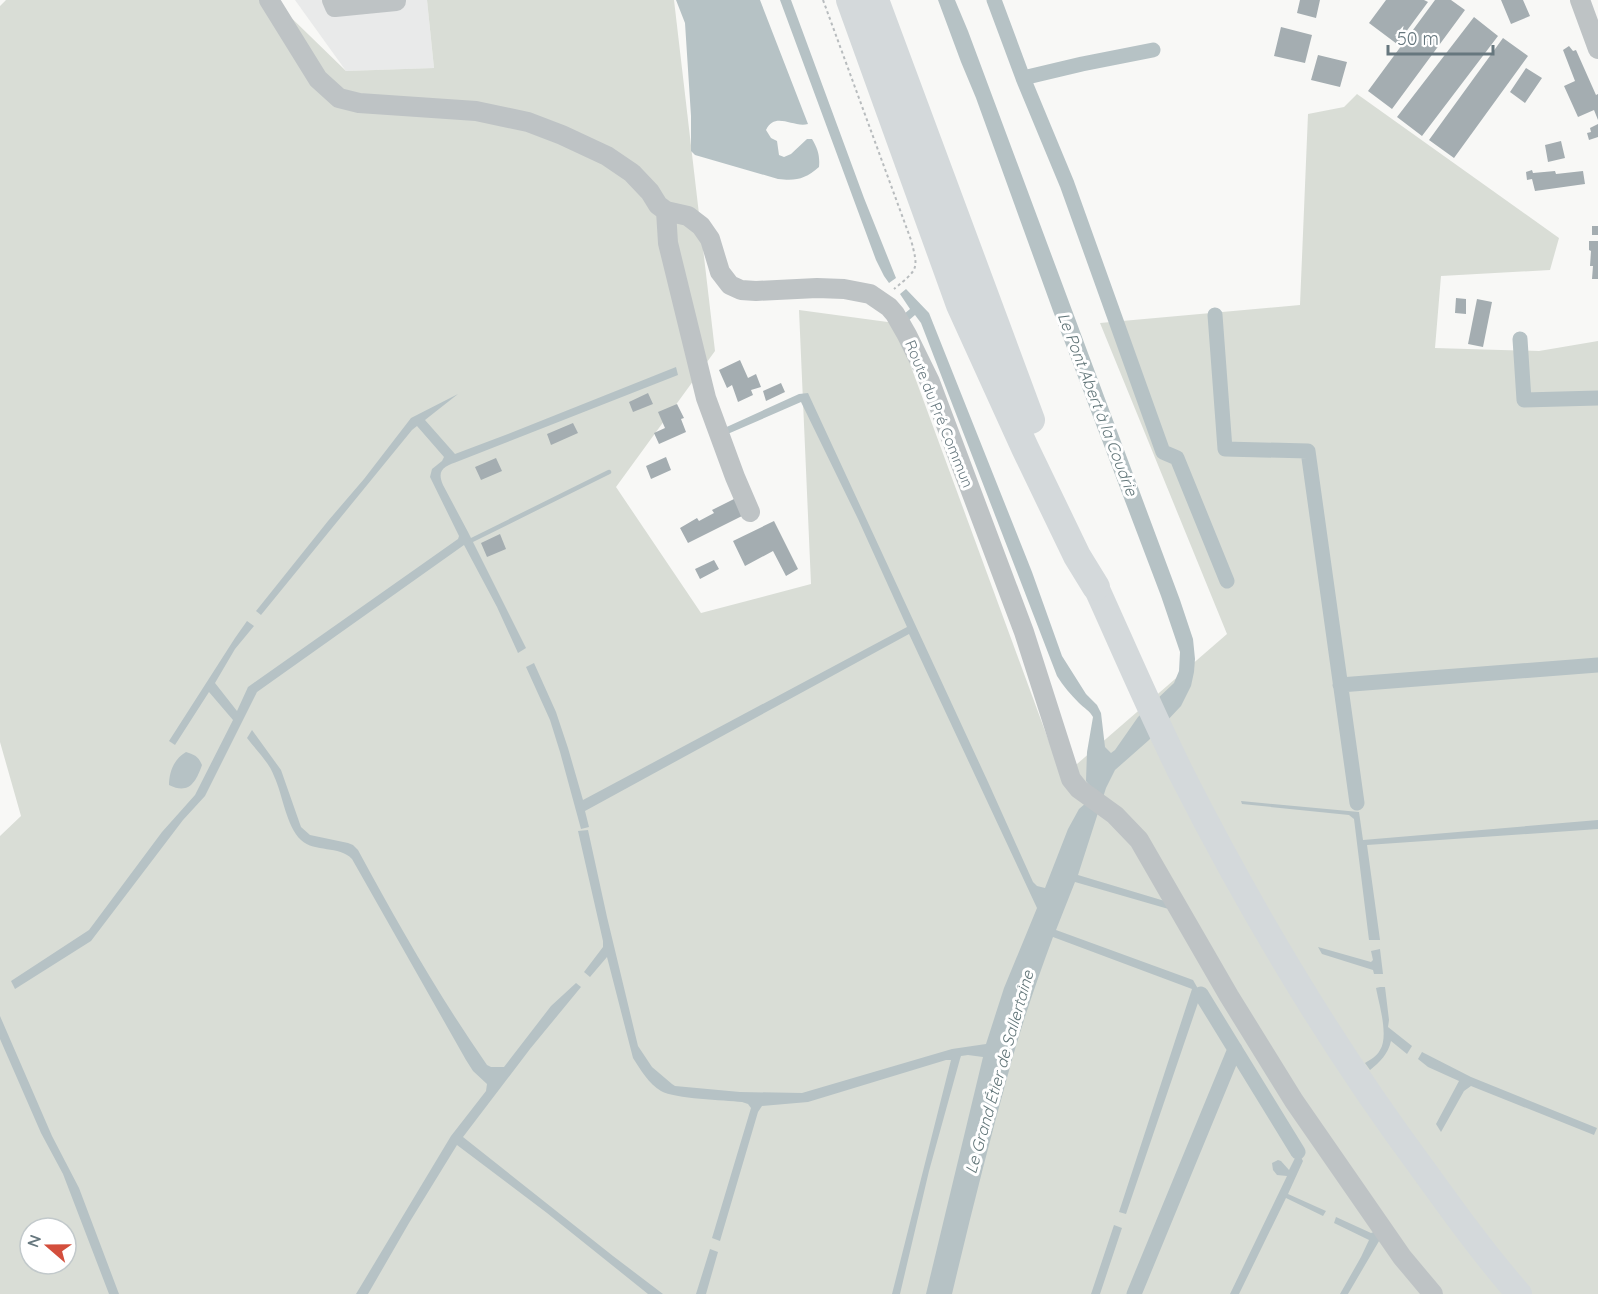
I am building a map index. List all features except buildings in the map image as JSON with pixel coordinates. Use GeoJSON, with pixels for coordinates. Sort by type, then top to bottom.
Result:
{"type":"FeatureCollection","features":[{"type":"Feature","properties":{"kind":"highway"},"geometry":{"type":"LineString","coordinates":[[850,0],[960,305],[1030,459],[1077,556],[1096,587]]}},
{"type":"Feature","properties":{"kind":"highway"},"geometry":{"type":"LineString","coordinates":[[875,0],[1034,427],[1086,551],[1096,587]]}},
{"type":"Feature","properties":{"kind":"main road"},"geometry":{"type":"LineString","coordinates":[[1096,587],[1181,772],[1258,916],[1300,988],[1346,1061],[1394,1130],[1453,1211],[1519,1294]]}},
{"type":"Feature","properties":{"kind":"street"},"geometry":{"type":"LineString","coordinates":[[269,0],[318,79],[339,98],[359,103],[476,111],[528,122],[607,156],[632,173],[650,192],[658,205],[666,211],[688,216],[701,226],[710,239],[720,272],[730,285],[741,290],[756,291],[844,289],[870,294],[881,300]]}},
{"type":"Feature","properties":{"kind":"street"},"geometry":{"type":"LineString","coordinates":[[332,0],[335,7],[396,2],[396,0]]}},
{"type":"Feature","properties":{"kind":"street"},"geometry":{"type":"LineString","coordinates":[[1580,0],[1598,50]]}},
{"type":"Feature","properties":{"kind":"street"},"geometry":{"type":"LineString","coordinates":[[666,211],[668,243],[706,398],[750,512]]}},
{"type":"Feature","properties":{"kind":"street","name":"Route du Pré Commun"},"geometry":{"type":"LineString","coordinates":[[881,300],[896,314],[930,382],[1024,632],[1071,779],[1079,789],[1115,815],[1139,840],[1229,996],[1306,1121],[1402,1257],[1433,1294]]}},
{"type":"Feature","properties":{"kind":"path"},"geometry":{"type":"LineString","coordinates":[[823,0],[917,262],[911,274],[881,300]]}},
{"type":"Feature","properties":{"kind":"shaded area"},"geometry":{"type":"Polygon","coordinates":[[[6,0],[273,0],[346,71],[434,68],[427,0],[674,0],[715,351],[616,487],[701,613],[811,584],[799,310],[895,323],[1062,777],[1227,634],[1100,323],[1300,305],[1308,114],[1344,107],[1357,94],[1559,238],[1550,270],[1441,276],[1435,348],[1539,351],[1598,341],[1598,1294],[0,1294],[0,836],[21,816],[0,742],[0,6],[6,0]]]}},
{"type":"Feature","properties":{"kind":"shaded area"},"geometry":{"type":"Polygon","coordinates":[[[295,0],[427,0],[434,68],[346,71],[295,0]]]}},
{"type":"Feature","properties":{"kind":"water"},"geometry":{"type":"Polygon","coordinates":[[[676,0],[760,0],[808,124],[779,121],[770,124],[766,130],[771,138],[777,141],[779,155],[784,157],[791,154],[807,139],[812,139],[818,153],[819,167],[800,178],[778,179],[695,155],[691,151],[685,23],[676,0]]]}},
{"type":"Feature","properties":{"kind":"water"},"geometry":{"type":"Polygon","coordinates":[[[780,0],[791,0],[896,278],[889,283],[876,260],[780,0]]]}},
{"type":"Feature","properties":{"kind":"water"},"geometry":{"type":"Polygon","coordinates":[[[938,0],[955,0],[968,31],[1193,639],[1195,659],[1191,686],[1181,706],[1149,740],[1115,770],[1106,788],[1078,875],[1168,902],[1172,910],[1075,882],[1056,930],[1193,980],[1201,994],[1126,1214],[1119,1212],[1192,989],[1053,937],[1015,1051],[952,1294],[926,1294],[983,1057],[968,1055],[961,1056],[960,1059],[929,1171],[900,1294],[892,1294],[951,1060],[808,1102],[762,1106],[758,1112],[720,1241],[712,1238],[751,1108],[742,1102],[668,1094],[649,1080],[633,1058],[607,957],[590,977],[584,972],[603,947],[603,941],[578,831],[588,830],[638,1046],[652,1067],[675,1086],[740,1092],[802,1093],[952,1049],[986,1044],[1004,988],[1037,908],[909,634],[585,811],[589,827],[581,829],[550,720],[526,667],[534,663],[556,712],[583,800],[907,627],[801,402],[723,436],[720,430],[799,394],[808,393],[1033,882],[1045,888],[1068,829],[1079,809],[1087,802],[1091,787],[1086,781],[1087,752],[1093,717],[1070,694],[1057,676],[921,323],[915,315],[908,321],[904,314],[910,309],[900,294],[906,289],[929,313],[1032,572],[1062,656],[1086,694],[1097,705],[1101,713],[1105,747],[1111,753],[1138,717],[1174,683],[1179,671],[1180,652],[1161,596],[938,0]]]}},
{"type":"Feature","properties":{"kind":"water"},"geometry":{"type":"Polygon","coordinates":[[[676,367],[678,375],[454,463],[441,472],[443,485],[526,648],[518,653],[464,545],[257,692],[205,796],[183,820],[91,941],[15,989],[11,981],[89,930],[162,832],[195,795],[233,720],[209,692],[175,745],[169,741],[247,621],[254,626],[235,649],[215,683],[237,711],[248,687],[458,539],[459,536],[430,477],[432,469],[444,457],[417,426],[261,615],[256,611],[411,418],[458,394],[425,420],[455,454],[676,367]]]}},
{"type":"Feature","properties":{"kind":"water"},"geometry":{"type":"Polygon","coordinates":[[[252,730],[281,770],[301,827],[310,835],[348,843],[358,850],[452,1013],[487,1065],[504,1067],[551,1006],[576,983],[581,987],[463,1137],[663,1294],[648,1294],[457,1145],[368,1294],[356,1294],[451,1136],[486,1091],[487,1084],[473,1071],[466,1060],[352,859],[341,852],[307,844],[296,834],[288,819],[272,771],[247,738],[252,730]]]}},
{"type":"Feature","properties":{"kind":"water"},"geometry":{"type":"Polygon","coordinates":[[[186,752],[196,756],[202,765],[191,785],[187,788],[176,788],[169,785],[170,775],[178,758],[186,752]]]}},
{"type":"Feature","properties":{"kind":"water"},"geometry":{"type":"Polygon","coordinates":[[[1241,801],[1359,812],[1363,840],[1598,820],[1598,829],[1367,845],[1380,940],[1369,940],[1354,819],[1349,815],[1242,804],[1241,801]]]}},
{"type":"Feature","properties":{"kind":"water"},"geometry":{"type":"Polygon","coordinates":[[[1318,947],[1371,962],[1373,960],[1371,951],[1380,949],[1383,974],[1374,974],[1373,970],[1322,954],[1318,947]]]}},
{"type":"Feature","properties":{"kind":"water"},"geometry":{"type":"Polygon","coordinates":[[[1385,987],[1388,1027],[1412,1046],[1407,1054],[1391,1041],[1383,1057],[1370,1070],[1365,1063],[1379,1052],[1384,1037],[1376,988],[1385,987]]]}},
{"type":"Feature","properties":{"kind":"water"},"geometry":{"type":"Polygon","coordinates":[[[0,1016],[52,1136],[79,1188],[119,1294],[109,1294],[63,1174],[41,1133],[0,1039],[0,1016]]]}},
{"type":"Feature","properties":{"kind":"water"},"geometry":{"type":"Polygon","coordinates":[[[1422,1052],[1471,1077],[1597,1128],[1594,1135],[1471,1086],[1464,1091],[1441,1132],[1436,1124],[1459,1081],[1428,1067],[1418,1059],[1422,1052]]]}},
{"type":"Feature","properties":{"kind":"water"},"geometry":{"type":"Polygon","coordinates":[[[1298,1152],[1303,1161],[1288,1194],[1326,1211],[1323,1216],[1286,1198],[1239,1294],[1230,1294],[1287,1176],[1277,1175],[1272,1163],[1281,1161],[1289,1170],[1298,1152]]]}},
{"type":"Feature","properties":{"kind":"water"},"geometry":{"type":"Polygon","coordinates":[[[1336,1217],[1382,1236],[1348,1294],[1340,1294],[1369,1240],[1334,1223],[1336,1217]]]}},
{"type":"Feature","properties":{"kind":"water"},"geometry":{"type":"Polygon","coordinates":[[[1114,1225],[1122,1228],[1100,1294],[1091,1294],[1114,1225]]]}},
{"type":"Feature","properties":{"kind":"water"},"geometry":{"type":"Polygon","coordinates":[[[710,1249],[718,1252],[706,1294],[696,1294],[710,1249]]]}},
{"type":"Feature","properties":{"kind":"waterway"},"geometry":{"type":"LineString","coordinates":[[994,0],[1023,78]]}},
{"type":"Feature","properties":{"kind":"waterway"},"geometry":{"type":"LineString","coordinates":[[1153,50],[1023,78],[1067,184],[1163,452],[1177,458],[1227,581]]}},
{"type":"Feature","properties":{"kind":"waterway"},"geometry":{"type":"LineString","coordinates":[[1215,315],[1225,449],[1308,451],[1357,803]]}},
{"type":"Feature","properties":{"kind":"waterway"},"geometry":{"type":"LineString","coordinates":[[1520,339],[1524,400],[1598,398]]}},
{"type":"Feature","properties":{"kind":"waterway"},"geometry":{"type":"LineString","coordinates":[[472,540],[609,472]]}},
{"type":"Feature","properties":{"kind":"waterway"},"geometry":{"type":"LineString","coordinates":[[1340,685],[1598,665]]}},
{"type":"Feature","properties":{"kind":"waterway"},"geometry":{"type":"LineString","coordinates":[[1201,994],[1298,1152]]}},
{"type":"Feature","properties":{"kind":"waterway"},"geometry":{"type":"LineString","coordinates":[[1134,1294],[1235,1049]]}},
{"type":"Feature","properties":{"kind":"water label","name":"Le Pont Abert à la Coudrie"},"geometry":{"type":"Point","coordinates":[1098,404]}},
{"type":"Feature","properties":{"kind":"water label","name":"Le Grand Étier de Sallertaine"},"geometry":{"type":"Point","coordinates":[999,1072]}}]}
